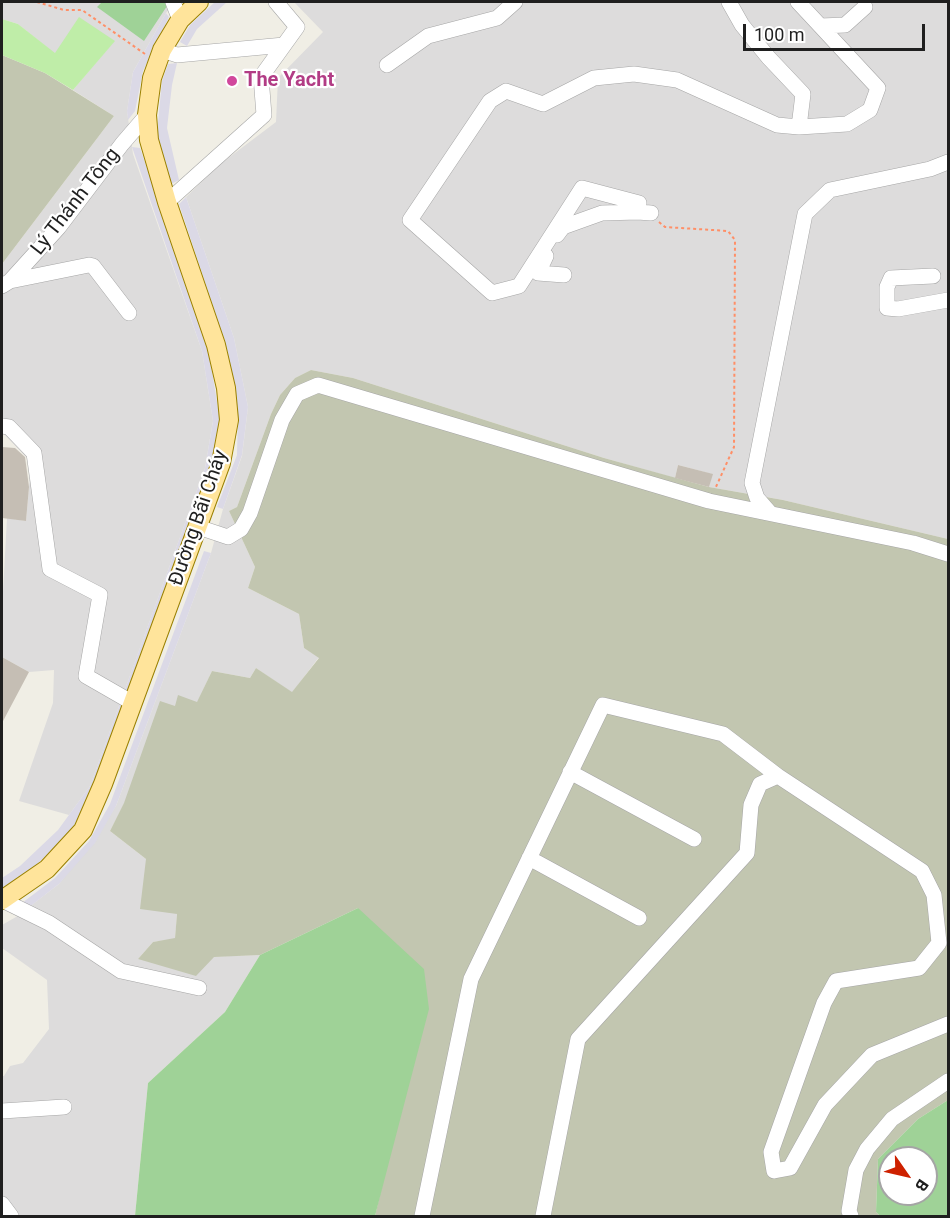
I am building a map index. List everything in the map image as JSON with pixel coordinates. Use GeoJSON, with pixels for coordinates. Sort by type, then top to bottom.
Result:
{"type":"FeatureCollection","features":[{"type":"Feature","properties":{"kind":"main road","name":"Đường Bãi Cháy"},"geometry":{"type":"LineString","coordinates":[[2,900],[47,869],[83,830],[104,784],[221,464],[229,420],[216,345],[148,140],[147,115],[152,78],[160,55],[180,20],[199,2]]}},
{"type":"Feature","properties":{"kind":"street"},"geometry":{"type":"LineString","coordinates":[[173,2],[180,20]]}},
{"type":"Feature","properties":{"kind":"street"},"geometry":{"type":"LineString","coordinates":[[167,202],[264,116],[261,77],[297,27],[276,2]]}},
{"type":"Feature","properties":{"kind":"street"},"geometry":{"type":"LineString","coordinates":[[387,65],[428,36],[497,18],[515,2]]}},
{"type":"Feature","properties":{"kind":"street"},"geometry":{"type":"LineString","coordinates":[[729,2],[742,25],[803,94],[799,127]]}},
{"type":"Feature","properties":{"kind":"street"},"geometry":{"type":"LineString","coordinates":[[532,274],[582,188],[639,203],[644,213],[602,213],[563,227],[532,274],[519,286],[492,293],[410,220],[490,101],[506,91],[543,104],[594,78],[634,74],[677,80],[777,125],[799,127],[847,124],[870,110],[878,88],[798,2]]}},
{"type":"Feature","properties":{"kind":"street"},"geometry":{"type":"LineString","coordinates":[[821,26],[845,25],[865,7]]}},
{"type":"Feature","properties":{"kind":"street"},"geometry":{"type":"LineString","coordinates":[[160,55],[284,45]]}},
{"type":"Feature","properties":{"kind":"street","name":"Lý Thánh Tông"},"geometry":{"type":"LineString","coordinates":[[6,283],[59,227],[147,115]]}},
{"type":"Feature","properties":{"kind":"street"},"geometry":{"type":"LineString","coordinates":[[770,513],[757,498],[752,483],[805,214],[830,190],[930,169],[948,162]]}},
{"type":"Feature","properties":{"kind":"street"},"geometry":{"type":"LineString","coordinates":[[6,283],[93,266],[129,314]]}},
{"type":"Feature","properties":{"kind":"street"},"geometry":{"type":"LineString","coordinates":[[532,274],[564,275]]}},
{"type":"Feature","properties":{"kind":"street"},"geometry":{"type":"LineString","coordinates":[[933,276],[891,278],[887,287],[887,308],[898,309],[948,300]]}},
{"type":"Feature","properties":{"kind":"street"},"geometry":{"type":"LineString","coordinates":[[198,527],[228,537],[241,529],[250,513],[282,420],[297,394],[318,385],[709,501],[913,543],[948,554]]}},
{"type":"Feature","properties":{"kind":"street"},"geometry":{"type":"LineString","coordinates":[[2,426],[9,427],[34,453],[50,569],[100,595],[86,676],[133,703]]}},
{"type":"Feature","properties":{"kind":"street"},"geometry":{"type":"LineString","coordinates":[[422,1216],[471,979],[603,705],[723,734],[778,776],[922,871],[934,895],[939,943],[919,968],[836,981],[824,1003],[771,1152],[774,1171],[790,1168],[825,1105],[872,1055],[948,1024]]}},
{"type":"Feature","properties":{"kind":"street"},"geometry":{"type":"LineString","coordinates":[[570,772],[694,839]]}},
{"type":"Feature","properties":{"kind":"street"},"geometry":{"type":"LineString","coordinates":[[543,1216],[578,1039],[747,853],[751,805],[760,784],[778,776]]}},
{"type":"Feature","properties":{"kind":"street"},"geometry":{"type":"LineString","coordinates":[[529,858],[639,918]]}},
{"type":"Feature","properties":{"kind":"street"},"geometry":{"type":"LineString","coordinates":[[2,900],[49,923],[121,971],[199,988]]}},
{"type":"Feature","properties":{"kind":"street"},"geometry":{"type":"LineString","coordinates":[[851,1216],[849,1211],[856,1170],[867,1149],[892,1119],[948,1081]]}},
{"type":"Feature","properties":{"kind":"street"},"geometry":{"type":"LineString","coordinates":[[2,1111],[64,1107]]}},
{"type":"Feature","properties":{"kind":"street"},"geometry":{"type":"LineString","coordinates":[[2,1204],[10,1216]]}},
{"type":"Feature","properties":{"kind":"path"},"geometry":{"type":"LineString","coordinates":[[37,2],[64,10],[82,10],[140,51],[160,55]]}},
{"type":"Feature","properties":{"kind":"path"},"geometry":{"type":"LineString","coordinates":[[644,213],[665,228],[728,231],[735,240],[734,447],[709,501]]}},
{"type":"Feature","properties":{"kind":"shaded area"},"geometry":{"type":"Polygon","coordinates":[[[2,2],[176,2],[166,13],[133,72],[127,111],[133,154],[202,351],[213,421],[205,468],[90,786],[69,815],[19,801],[53,703],[54,670],[29,672],[2,657],[7,518],[26,521],[30,475],[29,460],[2,432],[2,264],[114,116],[73,90],[114,41],[55,54],[18,24],[2,19],[2,2]]]}},
{"type":"Feature","properties":{"kind":"shaded area"},"geometry":{"type":"Polygon","coordinates":[[[215,2],[227,2],[197,29],[187,46],[180,42],[190,25],[215,2]]]}},
{"type":"Feature","properties":{"kind":"shaded area"},"geometry":{"type":"Polygon","coordinates":[[[294,2],[948,2],[948,539],[783,500],[709,487],[712,474],[678,465],[675,478],[604,458],[353,378],[311,370],[295,378],[280,395],[237,507],[229,511],[255,567],[248,588],[299,614],[304,648],[319,657],[292,693],[256,668],[250,678],[212,671],[197,703],[175,706],[110,831],[146,859],[177,914],[175,939],[153,942],[138,959],[260,955],[225,1012],[148,1083],[135,1216],[2,1216],[2,1076],[10,1066],[23,1063],[49,1029],[47,980],[2,948],[2,925],[59,884],[116,806],[211,553],[223,509],[242,456],[248,407],[234,338],[186,197],[219,165],[276,122],[278,78],[323,32],[294,2]]]}},
{"type":"Feature","properties":{"kind":"shaded area"},"geometry":{"type":"Polygon","coordinates":[[[166,13],[169,17],[143,71],[135,111],[128,120],[127,111],[133,72],[166,13]]]}},
{"type":"Feature","properties":{"kind":"shaded area"},"geometry":{"type":"Polygon","coordinates":[[[2,55],[45,73],[114,116],[2,264],[2,55]]]}},
{"type":"Feature","properties":{"kind":"shaded area"},"geometry":{"type":"Polygon","coordinates":[[[177,63],[167,128],[179,180],[171,184],[157,133],[162,81],[168,64],[177,63]]]}},
{"type":"Feature","properties":{"kind":"shaded area"},"geometry":{"type":"Polygon","coordinates":[[[132,147],[140,148],[208,346],[220,421],[211,469],[95,789],[70,833],[31,870],[2,890],[2,878],[20,866],[58,830],[90,786],[205,468],[213,421],[202,351],[132,147]]]}},
{"type":"Feature","properties":{"kind":"shaded area"},"geometry":{"type":"Polygon","coordinates":[[[186,197],[234,338],[248,407],[242,455],[223,509],[217,507],[237,455],[238,412],[225,342],[179,204],[186,197]]]}},
{"type":"Feature","properties":{"kind":"shaded area"},"geometry":{"type":"Polygon","coordinates":[[[311,370],[353,378],[604,458],[709,487],[783,500],[948,539],[948,1100],[918,1119],[891,1146],[878,1146],[876,1212],[880,1216],[375,1216],[385,1173],[358,908],[260,955],[214,957],[196,976],[138,959],[153,942],[175,938],[177,914],[140,909],[146,859],[110,831],[124,803],[160,701],[175,706],[178,695],[197,702],[212,671],[250,678],[256,668],[292,692],[319,658],[304,648],[299,614],[248,588],[255,567],[229,511],[237,507],[280,395],[295,378],[311,370]]]}},
{"type":"Feature","properties":{"kind":"shaded area"},"geometry":{"type":"Polygon","coordinates":[[[204,551],[211,553],[116,806],[95,843],[59,884],[28,908],[22,903],[55,878],[89,841],[110,804],[204,551]]]}},
{"type":"Feature","properties":{"kind":"green space"},"geometry":{"type":"Polygon","coordinates":[[[102,2],[169,3],[144,41],[97,7],[102,2]]]}},
{"type":"Feature","properties":{"kind":"green space"},"geometry":{"type":"Polygon","coordinates":[[[79,17],[115,41],[73,90],[45,73],[2,55],[2,19],[18,24],[55,53],[79,17]]]}},
{"type":"Feature","properties":{"kind":"green space"},"geometry":{"type":"Polygon","coordinates":[[[358,908],[424,969],[429,1009],[375,1216],[135,1216],[148,1083],[225,1012],[260,955],[358,908]]]}},
{"type":"Feature","properties":{"kind":"green space"},"geometry":{"type":"Polygon","coordinates":[[[948,1100],[948,1216],[880,1216],[876,1212],[878,1159],[878,1206],[938,1206],[938,1146],[891,1146],[918,1119],[948,1100]]]}},
{"type":"Feature","properties":{"kind":"building"},"geometry":{"type":"Polygon","coordinates":[[[2,447],[15,448],[25,457],[29,487],[26,521],[2,518],[2,447]]]}},
{"type":"Feature","properties":{"kind":"building"},"geometry":{"type":"Polygon","coordinates":[[[678,465],[713,474],[709,487],[675,478],[678,465]]]}},
{"type":"Feature","properties":{"kind":"building"},"geometry":{"type":"Polygon","coordinates":[[[2,657],[29,672],[2,723],[2,657]]]}},
{"type":"Feature","properties":{"kind":"place","name":"The Yacht"},"geometry":{"type":"Point","coordinates":[232,81]}}]}
